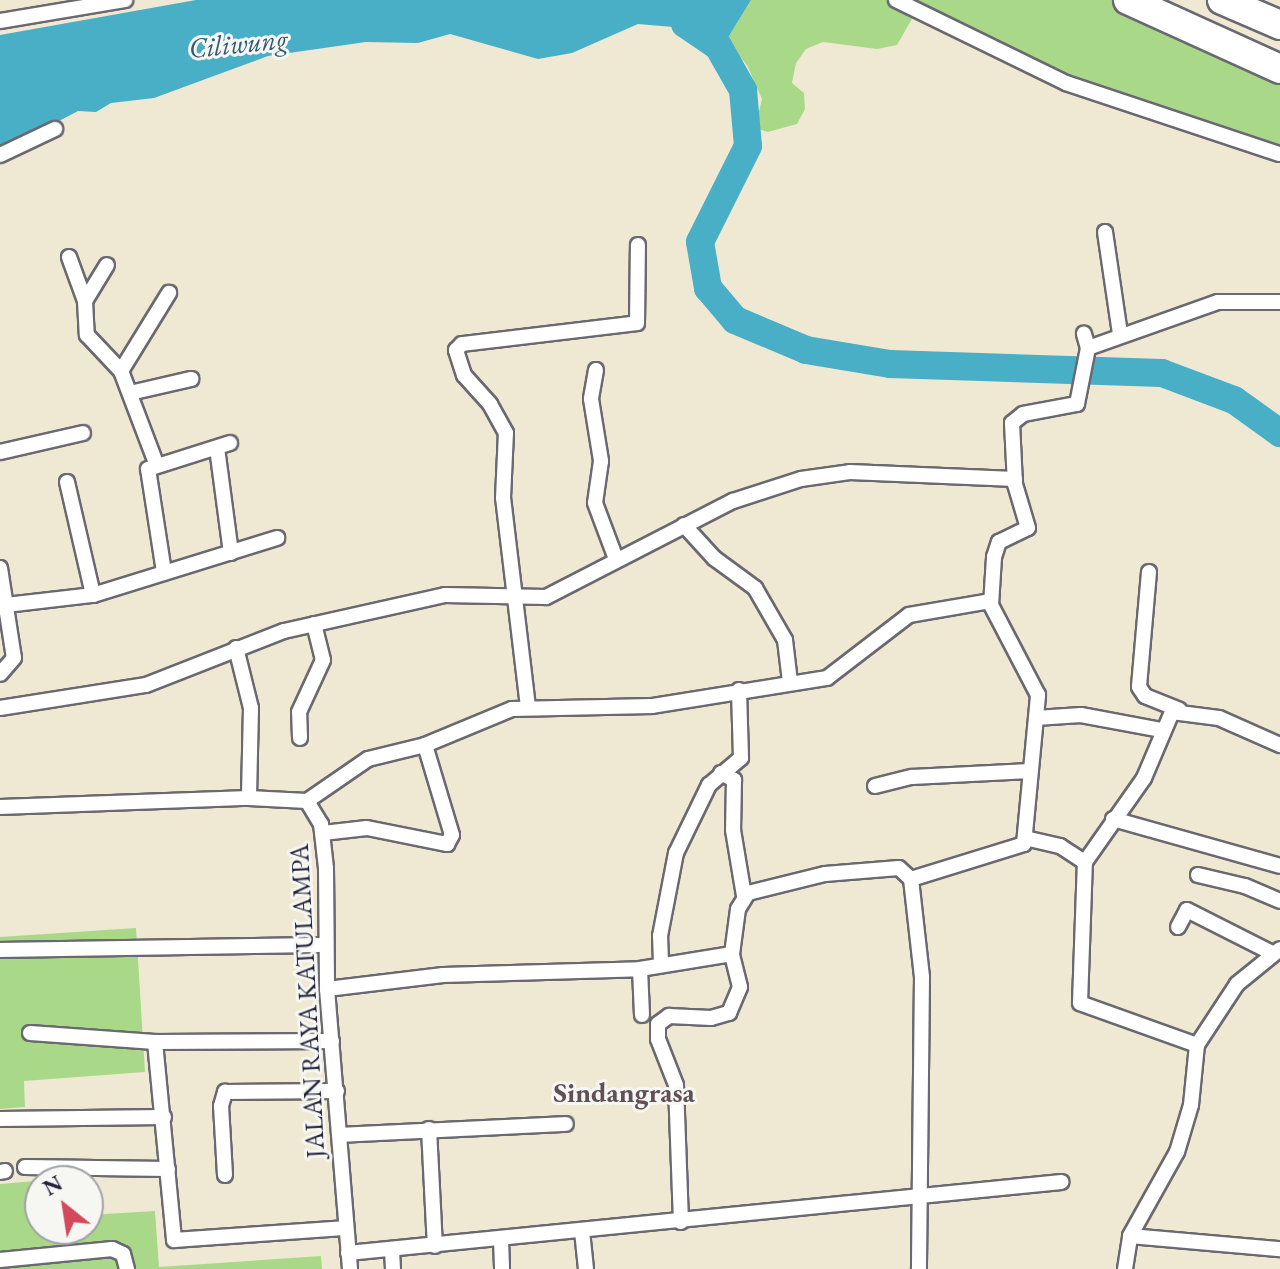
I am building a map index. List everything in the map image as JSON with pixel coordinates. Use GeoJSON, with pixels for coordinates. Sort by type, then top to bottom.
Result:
{"type":"FeatureCollection","features":[{"type":"Feature","properties":{"kind":"highway"},"geometry":{"type":"LineString","coordinates":[[1128,0],[1280,69]]}},
{"type":"Feature","properties":{"kind":"highway"},"geometry":{"type":"LineString","coordinates":[[1222,0],[1280,25]]}},
{"type":"Feature","properties":{"kind":"highway"},"geometry":{"type":"LineString","coordinates":[[1252,0],[1280,10]]}},
{"type":"Feature","properties":{"kind":"street"},"geometry":{"type":"LineString","coordinates":[[0,21],[125,0]]}},
{"type":"Feature","properties":{"kind":"street"},"geometry":{"type":"LineString","coordinates":[[896,0],[1066,83],[1280,154]]}},
{"type":"Feature","properties":{"kind":"street"},"geometry":{"type":"LineString","coordinates":[[0,155],[55,129]]}},
{"type":"Feature","properties":{"kind":"street"},"geometry":{"type":"LineString","coordinates":[[1105,232],[1120,333]]}},
{"type":"Feature","properties":{"kind":"street"},"geometry":{"type":"LineString","coordinates":[[528,707],[503,498],[504,425],[464,375],[457,347],[636,323],[638,245]]}},
{"type":"Feature","properties":{"kind":"street"},"geometry":{"type":"LineString","coordinates":[[69,257],[85,301],[90,342],[121,371],[156,463]]}},
{"type":"Feature","properties":{"kind":"street"},"geometry":{"type":"LineString","coordinates":[[85,301],[107,265]]}},
{"type":"Feature","properties":{"kind":"street"},"geometry":{"type":"LineString","coordinates":[[121,371],[169,293]]}},
{"type":"Feature","properties":{"kind":"street"},"geometry":{"type":"LineString","coordinates":[[911,879],[934,876],[977,856],[1017,850],[1025,838],[1036,718],[1035,685],[990,601],[996,547],[1028,528],[1015,479],[1012,423],[1023,414],[1073,408],[1079,392],[1085,348],[1120,333],[1218,302],[1280,302]]}},
{"type":"Feature","properties":{"kind":"street"},"geometry":{"type":"LineString","coordinates":[[596,370],[590,390],[601,461],[595,503],[616,559]]}},
{"type":"Feature","properties":{"kind":"street"},"geometry":{"type":"LineString","coordinates":[[130,393],[191,379]]}},
{"type":"Feature","properties":{"kind":"street"},"geometry":{"type":"LineString","coordinates":[[0,452],[83,433]]}},
{"type":"Feature","properties":{"kind":"street"},"geometry":{"type":"LineString","coordinates":[[164,572],[147,479],[148,469],[156,463],[224,446],[231,553]]}},
{"type":"Feature","properties":{"kind":"street"},"geometry":{"type":"LineString","coordinates":[[0,708],[146,685],[236,648],[314,624],[445,595],[556,594],[684,525],[768,488],[835,473],[1015,479]]}},
{"type":"Feature","properties":{"kind":"street"},"geometry":{"type":"LineString","coordinates":[[67,482],[93,595]]}},
{"type":"Feature","properties":{"kind":"street"},"geometry":{"type":"LineString","coordinates":[[684,525],[720,563],[755,588],[785,640],[790,682]]}},
{"type":"Feature","properties":{"kind":"street"},"geometry":{"type":"LineString","coordinates":[[6,605],[93,595],[277,538]]}},
{"type":"Feature","properties":{"kind":"street"},"geometry":{"type":"LineString","coordinates":[[0,568],[14,658],[0,674]]}},
{"type":"Feature","properties":{"kind":"street"},"geometry":{"type":"LineString","coordinates":[[1149,572],[1139,687],[1145,696],[1179,710],[1219,718],[1280,745]]}},
{"type":"Feature","properties":{"kind":"street"},"geometry":{"type":"LineString","coordinates":[[0,807],[249,798],[307,801],[368,759],[425,745],[528,707],[652,706],[839,673],[891,625],[919,610],[990,601]]}},
{"type":"Feature","properties":{"kind":"street"},"geometry":{"type":"LineString","coordinates":[[300,738],[299,712],[323,660],[314,624]]}},
{"type":"Feature","properties":{"kind":"street"},"geometry":{"type":"LineString","coordinates":[[236,648],[251,708],[249,798]]}},
{"type":"Feature","properties":{"kind":"street"},"geometry":{"type":"LineString","coordinates":[[661,963],[671,865],[709,785],[739,762],[743,751],[739,690]]}},
{"type":"Feature","properties":{"kind":"street"},"geometry":{"type":"LineString","coordinates":[[1179,710],[1170,714],[1161,730],[1144,778],[1085,862],[1080,1003],[1197,1045]]}},
{"type":"Feature","properties":{"kind":"street"},"geometry":{"type":"LineString","coordinates":[[1036,718],[1081,715],[1161,730]]}},
{"type":"Feature","properties":{"kind":"street"},"geometry":{"type":"LineString","coordinates":[[323,833],[367,828],[447,844],[452,835],[425,745]]}},
{"type":"Feature","properties":{"kind":"street"},"geometry":{"type":"LineString","coordinates":[[875,786],[912,777],[1030,771]]}},
{"type":"Feature","properties":{"kind":"street"},"geometry":{"type":"LineString","coordinates":[[681,1222],[676,1085],[657,1029],[669,1016],[711,1018],[729,1013],[740,987],[732,954],[744,896],[733,830],[734,780],[721,773]]}},
{"type":"Feature","properties":{"kind":"street","name":"JALAN RAYA KATULAMPA"},"geometry":{"type":"LineString","coordinates":[[307,801],[323,833],[327,989],[337,1091],[344,1228],[350,1269]]}},
{"type":"Feature","properties":{"kind":"street"},"geometry":{"type":"LineString","coordinates":[[1113,819],[1280,866]]}},
{"type":"Feature","properties":{"kind":"street"},"geometry":{"type":"LineString","coordinates":[[1025,838],[1060,846],[1085,862]]}},
{"type":"Feature","properties":{"kind":"street"},"geometry":{"type":"LineString","coordinates":[[744,896],[825,874],[882,867],[899,868],[911,879],[922,977],[919,1269]]}},
{"type":"Feature","properties":{"kind":"street"},"geometry":{"type":"LineString","coordinates":[[1198,875],[1245,886],[1280,901]]}},
{"type":"Feature","properties":{"kind":"street"},"geometry":{"type":"LineString","coordinates":[[1125,1269],[1130,1236],[1177,1152],[1191,1105],[1197,1045],[1237,984],[1277,951],[1187,910],[1178,927]]}},
{"type":"Feature","properties":{"kind":"street"},"geometry":{"type":"LineString","coordinates":[[0,950],[326,945]]}},
{"type":"Feature","properties":{"kind":"street"},"geometry":{"type":"LineString","coordinates":[[327,989],[457,974],[640,969],[661,963],[732,954]]}},
{"type":"Feature","properties":{"kind":"street"},"geometry":{"type":"LineString","coordinates":[[640,969],[642,1015]]}},
{"type":"Feature","properties":{"kind":"street"},"geometry":{"type":"LineString","coordinates":[[30,1033],[155,1042],[332,1041]]}},
{"type":"Feature","properties":{"kind":"street"},"geometry":{"type":"LineString","coordinates":[[155,1042],[174,1240],[344,1228]]}},
{"type":"Feature","properties":{"kind":"street"},"geometry":{"type":"LineString","coordinates":[[225,1175],[221,1106],[225,1092],[337,1091]]}},
{"type":"Feature","properties":{"kind":"street"},"geometry":{"type":"LineString","coordinates":[[0,1119],[164,1117]]}},
{"type":"Feature","properties":{"kind":"street"},"geometry":{"type":"LineString","coordinates":[[340,1135],[566,1124]]}},
{"type":"Feature","properties":{"kind":"street"},"geometry":{"type":"LineString","coordinates":[[429,1129],[435,1246]]}},
{"type":"Feature","properties":{"kind":"street"},"geometry":{"type":"LineString","coordinates":[[104,1168],[168,1169]]}},
{"type":"Feature","properties":{"kind":"street"},"geometry":{"type":"LineString","coordinates":[[348,1253],[1061,1182]]}},
{"type":"Feature","properties":{"kind":"street"},"geometry":{"type":"LineString","coordinates":[[582,1231],[586,1269]]}},
{"type":"Feature","properties":{"kind":"street"},"geometry":{"type":"LineString","coordinates":[[1130,1236],[1280,1249]]}},
{"type":"Feature","properties":{"kind":"street"},"geometry":{"type":"LineString","coordinates":[[501,1239],[502,1269]]}},
{"type":"Feature","properties":{"kind":"street"},"geometry":{"type":"LineString","coordinates":[[0,1260],[112,1249],[123,1254],[127,1269]]}},
{"type":"Feature","properties":{"kind":"street"},"geometry":{"type":"LineString","coordinates":[[392,1250],[393,1269]]}},
{"type":"Feature","properties":{"kind":"green space"},"geometry":{"type":"Polygon","coordinates":[[[751,0],[1129,0],[1280,66],[1280,154],[1063,82],[917,10],[897,45],[877,49],[823,42],[806,49],[796,63],[792,83],[804,93],[805,109],[797,124],[768,132],[755,128],[762,99],[747,65],[726,41],[751,0]]]}},
{"type":"Feature","properties":{"kind":"green space"},"geometry":{"type":"Polygon","coordinates":[[[136,928],[145,1072],[24,1081],[25,1107],[0,1109],[0,937],[136,928]]]}},
{"type":"Feature","properties":{"kind":"green space"},"geometry":{"type":"Polygon","coordinates":[[[24,1182],[24,1245],[104,1245],[104,1214],[155,1211],[159,1267],[321,1256],[322,1269],[0,1269],[0,1184],[24,1182]]]}},
{"type":"Feature","properties":{"kind":"water","name":"Ciliwung"},"geometry":{"type":"Polygon","coordinates":[[[196,0],[751,0],[726,41],[711,45],[673,27],[638,24],[572,53],[538,59],[450,34],[418,43],[366,42],[268,56],[154,98],[111,103],[96,112],[78,111],[0,152],[0,35],[196,0]]]}},
{"type":"Feature","properties":{"kind":"waterway"},"geometry":{"type":"LineString","coordinates":[[685,24],[718,46],[743,90],[748,146],[700,242],[708,288],[735,320],[806,350],[890,364],[1162,373],[1234,400],[1280,433]]}},
{"type":"Feature","properties":{"kind":"district","name":"Sindangrasa"},"geometry":{"type":"Point","coordinates":[624,1092]}}]}
